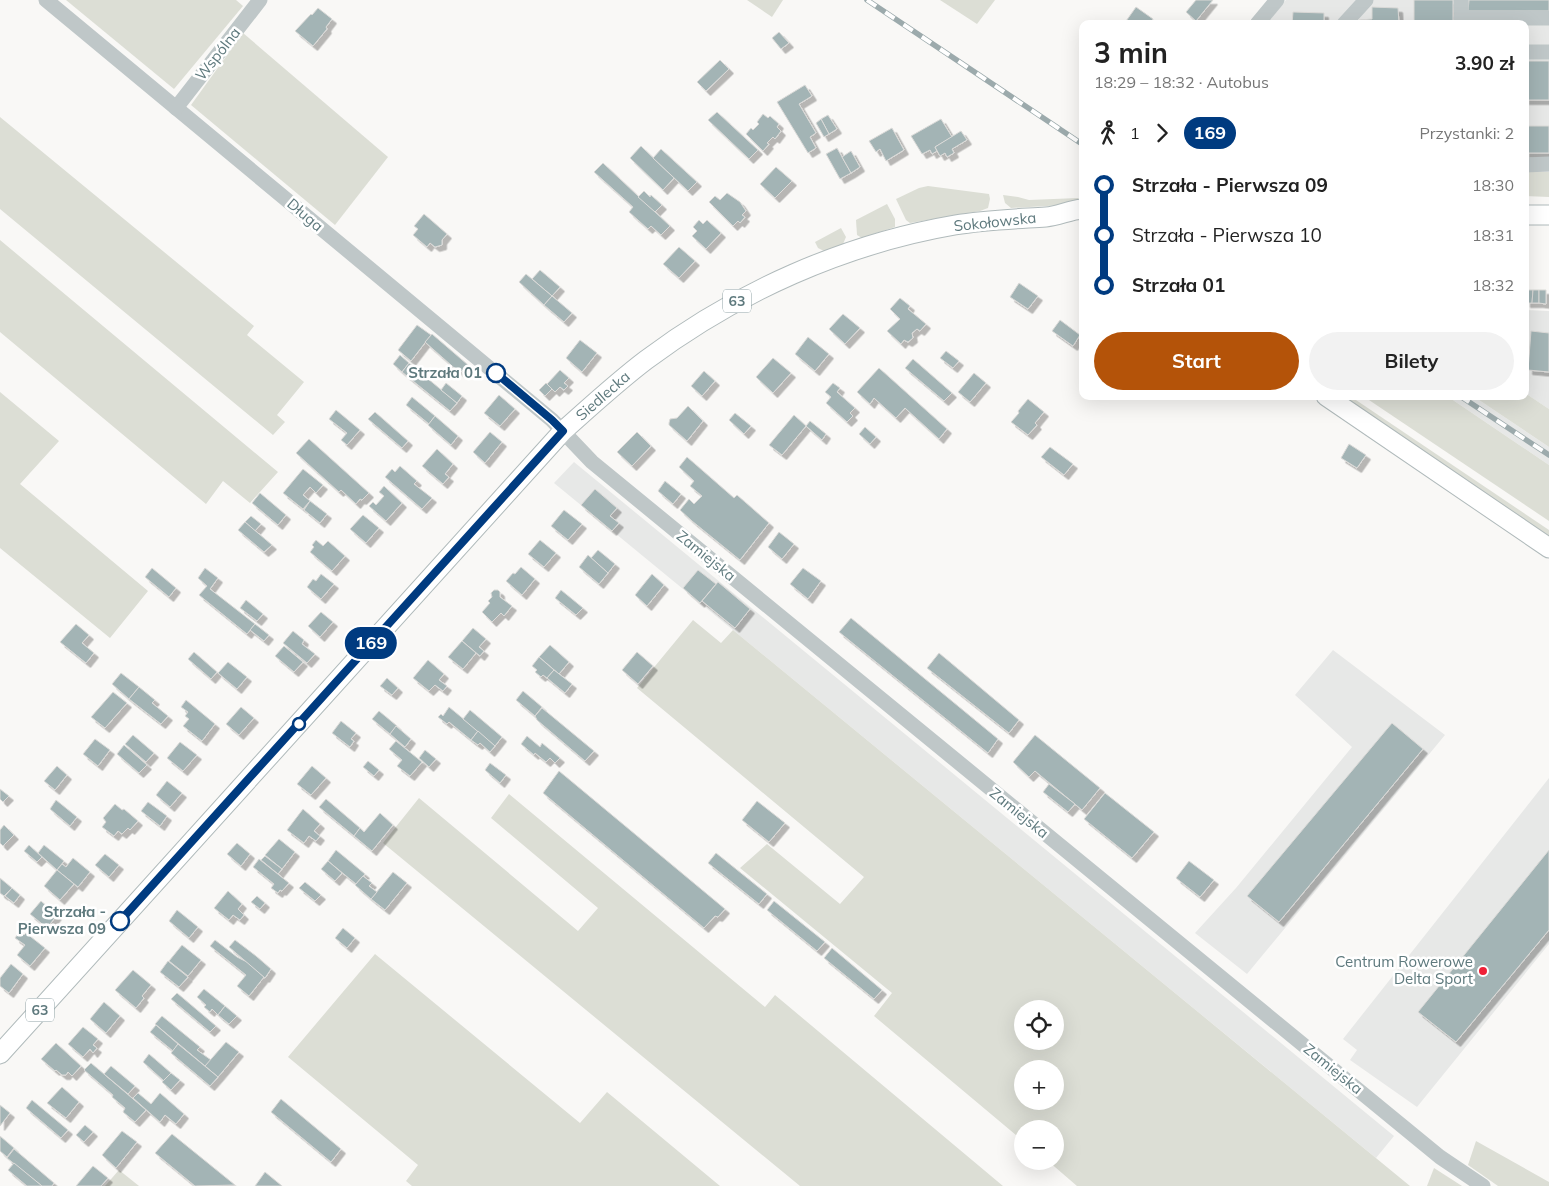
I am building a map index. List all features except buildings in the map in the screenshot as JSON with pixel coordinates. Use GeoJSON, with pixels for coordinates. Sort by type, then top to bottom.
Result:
{"type":"FeatureCollection","features":[{"type":"Feature","properties":{"kind":"main road","name":"Sokołowska"},"geometry":{"type":"LineString","coordinates":[[941,228],[987,221],[1049,217],[1079,209]]}},
{"type":"Feature","properties":{"kind":"main road"},"geometry":{"type":"LineString","coordinates":[[1529,215],[1549,215]]}},
{"type":"Feature","properties":{"kind":"main road","name":"Sokołowska"},"geometry":{"type":"LineString","coordinates":[[1049,217],[1079,222]]}},
{"type":"Feature","properties":{"kind":"main road","name":"Siedlecka"},"geometry":{"type":"LineString","coordinates":[[0,1054],[563,431],[604,394],[646,360],[698,324],[751,294],[800,271],[841,255],[888,240],[941,228]]}},
{"type":"Feature","properties":{"kind":"main road"},"geometry":{"type":"LineString","coordinates":[[1332,400],[1549,548]]}},
{"type":"Feature","properties":{"kind":"street","name":"Długa"},"geometry":{"type":"LineString","coordinates":[[46,0],[563,431]]}},
{"type":"Feature","properties":{"kind":"street","name":"Wspólna"},"geometry":{"type":"LineString","coordinates":[[176,108],[260,0]]}},
{"type":"Feature","properties":{"kind":"street"},"geometry":{"type":"LineString","coordinates":[[1260,20],[1277,0]]}},
{"type":"Feature","properties":{"kind":"street"},"geometry":{"type":"LineString","coordinates":[[1348,20],[1366,0]]}},
{"type":"Feature","properties":{"kind":"street"},"geometry":{"type":"LineString","coordinates":[[1461,0],[1462,20]]}},
{"type":"Feature","properties":{"kind":"street"},"geometry":{"type":"LineString","coordinates":[[1491,20],[1549,18]]}},
{"type":"Feature","properties":{"kind":"street"},"geometry":{"type":"LineString","coordinates":[[1529,52],[1549,52]]}},
{"type":"Feature","properties":{"kind":"street"},"geometry":{"type":"LineString","coordinates":[[1529,165],[1549,164]]}},
{"type":"Feature","properties":{"kind":"street","name":"Zamiejska"},"geometry":{"type":"LineString","coordinates":[[563,431],[599,468],[1440,1157],[1483,1186]]}},
{"type":"Feature","properties":{"kind":"shaded area"},"geometry":{"type":"Polygon","coordinates":[[[66,0],[236,0],[243,6],[174,89],[66,0]]]}},
{"type":"Feature","properties":{"kind":"shaded area"},"geometry":{"type":"Polygon","coordinates":[[[747,0],[783,0],[772,17],[747,0]]]}},
{"type":"Feature","properties":{"kind":"shaded area"},"geometry":{"type":"Polygon","coordinates":[[[940,0],[995,0],[977,24],[940,0]]]}},
{"type":"Feature","properties":{"kind":"shaded area"},"geometry":{"type":"Polygon","coordinates":[[[1286,0],[1549,0],[1549,194],[1529,194],[1529,20],[1269,20],[1286,0]]]}},
{"type":"Feature","properties":{"kind":"shaded area"},"geometry":{"type":"Polygon","coordinates":[[[243,33],[388,157],[335,225],[191,105],[243,33]]]}},
{"type":"Feature","properties":{"kind":"shaded area"},"geometry":{"type":"Polygon","coordinates":[[[0,117],[254,326],[247,335],[304,382],[277,415],[285,422],[273,435],[0,209],[0,117]]]}},
{"type":"Feature","properties":{"kind":"shaded area"},"geometry":{"type":"Polygon","coordinates":[[[1529,172],[1549,172],[1549,197],[1529,196],[1529,172]]]}},
{"type":"Feature","properties":{"kind":"shaded area"},"geometry":{"type":"Polygon","coordinates":[[[928,186],[989,194],[988,208],[910,223],[906,220],[896,199],[919,188],[928,186]]]}},
{"type":"Feature","properties":{"kind":"shaded area"},"geometry":{"type":"Polygon","coordinates":[[[1003,195],[1029,200],[1078,198],[1079,200],[1079,204],[1011,208],[1005,203],[1003,195]]]}},
{"type":"Feature","properties":{"kind":"shaded area"},"geometry":{"type":"Polygon","coordinates":[[[887,204],[895,219],[895,227],[862,238],[857,235],[856,220],[887,204]]]}},
{"type":"Feature","properties":{"kind":"shaded area"},"geometry":{"type":"Polygon","coordinates":[[[841,228],[846,237],[843,244],[824,251],[818,248],[815,242],[841,228]]]}},
{"type":"Feature","properties":{"kind":"shaded area"},"geometry":{"type":"Polygon","coordinates":[[[0,240],[278,472],[250,503],[223,481],[206,504],[0,332],[0,240]]]}},
{"type":"Feature","properties":{"kind":"shaded area"},"geometry":{"type":"Polygon","coordinates":[[[1529,310],[1549,311],[1549,409],[1529,396],[1529,310]]]}},
{"type":"Feature","properties":{"kind":"shaded area"},"geometry":{"type":"Polygon","coordinates":[[[0,392],[59,441],[20,484],[148,591],[110,638],[0,548],[0,392]]]}},
{"type":"Feature","properties":{"kind":"shaded area"},"geometry":{"type":"Polygon","coordinates":[[[1529,396],[1549,409],[1549,447],[1479,400],[1529,400],[1529,396]]]}},
{"type":"Feature","properties":{"kind":"shaded area"},"geometry":{"type":"Polygon","coordinates":[[[1345,400],[1356,400],[1549,530],[1549,538],[1345,400]]]}},
{"type":"Feature","properties":{"kind":"shaded area"},"geometry":{"type":"Polygon","coordinates":[[[1369,400],[1453,400],[1549,465],[1549,521],[1369,400]]]}},
{"type":"Feature","properties":{"kind":"shaded area"},"geometry":{"type":"Polygon","coordinates":[[[1453,400],[1479,400],[1549,447],[1549,465],[1453,400]]]}},
{"type":"Feature","properties":{"kind":"shaded area"},"geometry":{"type":"Polygon","coordinates":[[[574,462],[1394,1136],[1376,1158],[554,483],[574,462]]]}},
{"type":"Feature","properties":{"kind":"shaded area"},"geometry":{"type":"Polygon","coordinates":[[[693,620],[721,643],[733,630],[1410,1186],[1077,1186],[1058,1170],[1064,1170],[1064,1120],[1014,1120],[1014,1133],[874,1016],[892,993],[740,868],[767,844],[840,904],[864,877],[637,688],[693,620]]]}},
{"type":"Feature","properties":{"kind":"shaded area"},"geometry":{"type":"Polygon","coordinates":[[[1333,650],[1445,735],[1247,974],[1195,933],[1236,888],[1352,747],[1295,695],[1333,650]]]}},
{"type":"Feature","properties":{"kind":"shaded area"},"geometry":{"type":"Polygon","coordinates":[[[1549,778],[1549,944],[1417,1107],[1350,1060],[1357,1050],[1343,1039],[1549,778]]]}},
{"type":"Feature","properties":{"kind":"shaded area"},"geometry":{"type":"Polygon","coordinates":[[[509,794],[765,1007],[775,995],[1003,1186],[800,1186],[383,843],[419,798],[578,931],[598,908],[491,818],[509,794]]]}},
{"type":"Feature","properties":{"kind":"shaded area"},"geometry":{"type":"Polygon","coordinates":[[[375,954],[580,1123],[607,1092],[720,1186],[412,1186],[406,1181],[418,1165],[288,1057],[375,954]]]}},
{"type":"Feature","properties":{"kind":"shaded area"},"geometry":{"type":"Polygon","coordinates":[[[1476,1141],[1549,1182],[1549,1186],[1498,1186],[1468,1165],[1476,1141]]]}},
{"type":"Feature","properties":{"kind":"shaded area"},"geometry":{"type":"Polygon","coordinates":[[[1434,1168],[1462,1186],[1427,1186],[1434,1168]]]}},
{"type":"Feature","properties":{"kind":"shaded area"},"geometry":{"type":"Polygon","coordinates":[[[119,1170],[139,1186],[105,1186],[119,1170]]]}},
{"type":"Feature","properties":{"kind":"railway"},"geometry":{"type":"LineString","coordinates":[[867,0],[1079,142]]}},
{"type":"Feature","properties":{"kind":"railway"},"geometry":{"type":"LineString","coordinates":[[1466,400],[1549,455]]}},
{"type":"Feature","properties":{"kind":"bus line","name":"169"},"geometry":{"type":"LineString","coordinates":[[120,921],[563,431],[496,373]]}},
{"type":"Feature","properties":{"kind":"place","name":"Strzała 01"},"geometry":{"type":"Point","coordinates":[496,373]}},
{"type":"Feature","properties":{"kind":"place","name":"Strzała - Pierwsza 09"},"geometry":{"type":"Point","coordinates":[120,921]}},
{"type":"Feature","properties":{"kind":"place","name":"Centrum Rowerowe Delta Sport"},"geometry":{"type":"Point","coordinates":[1483,971]}}]}
